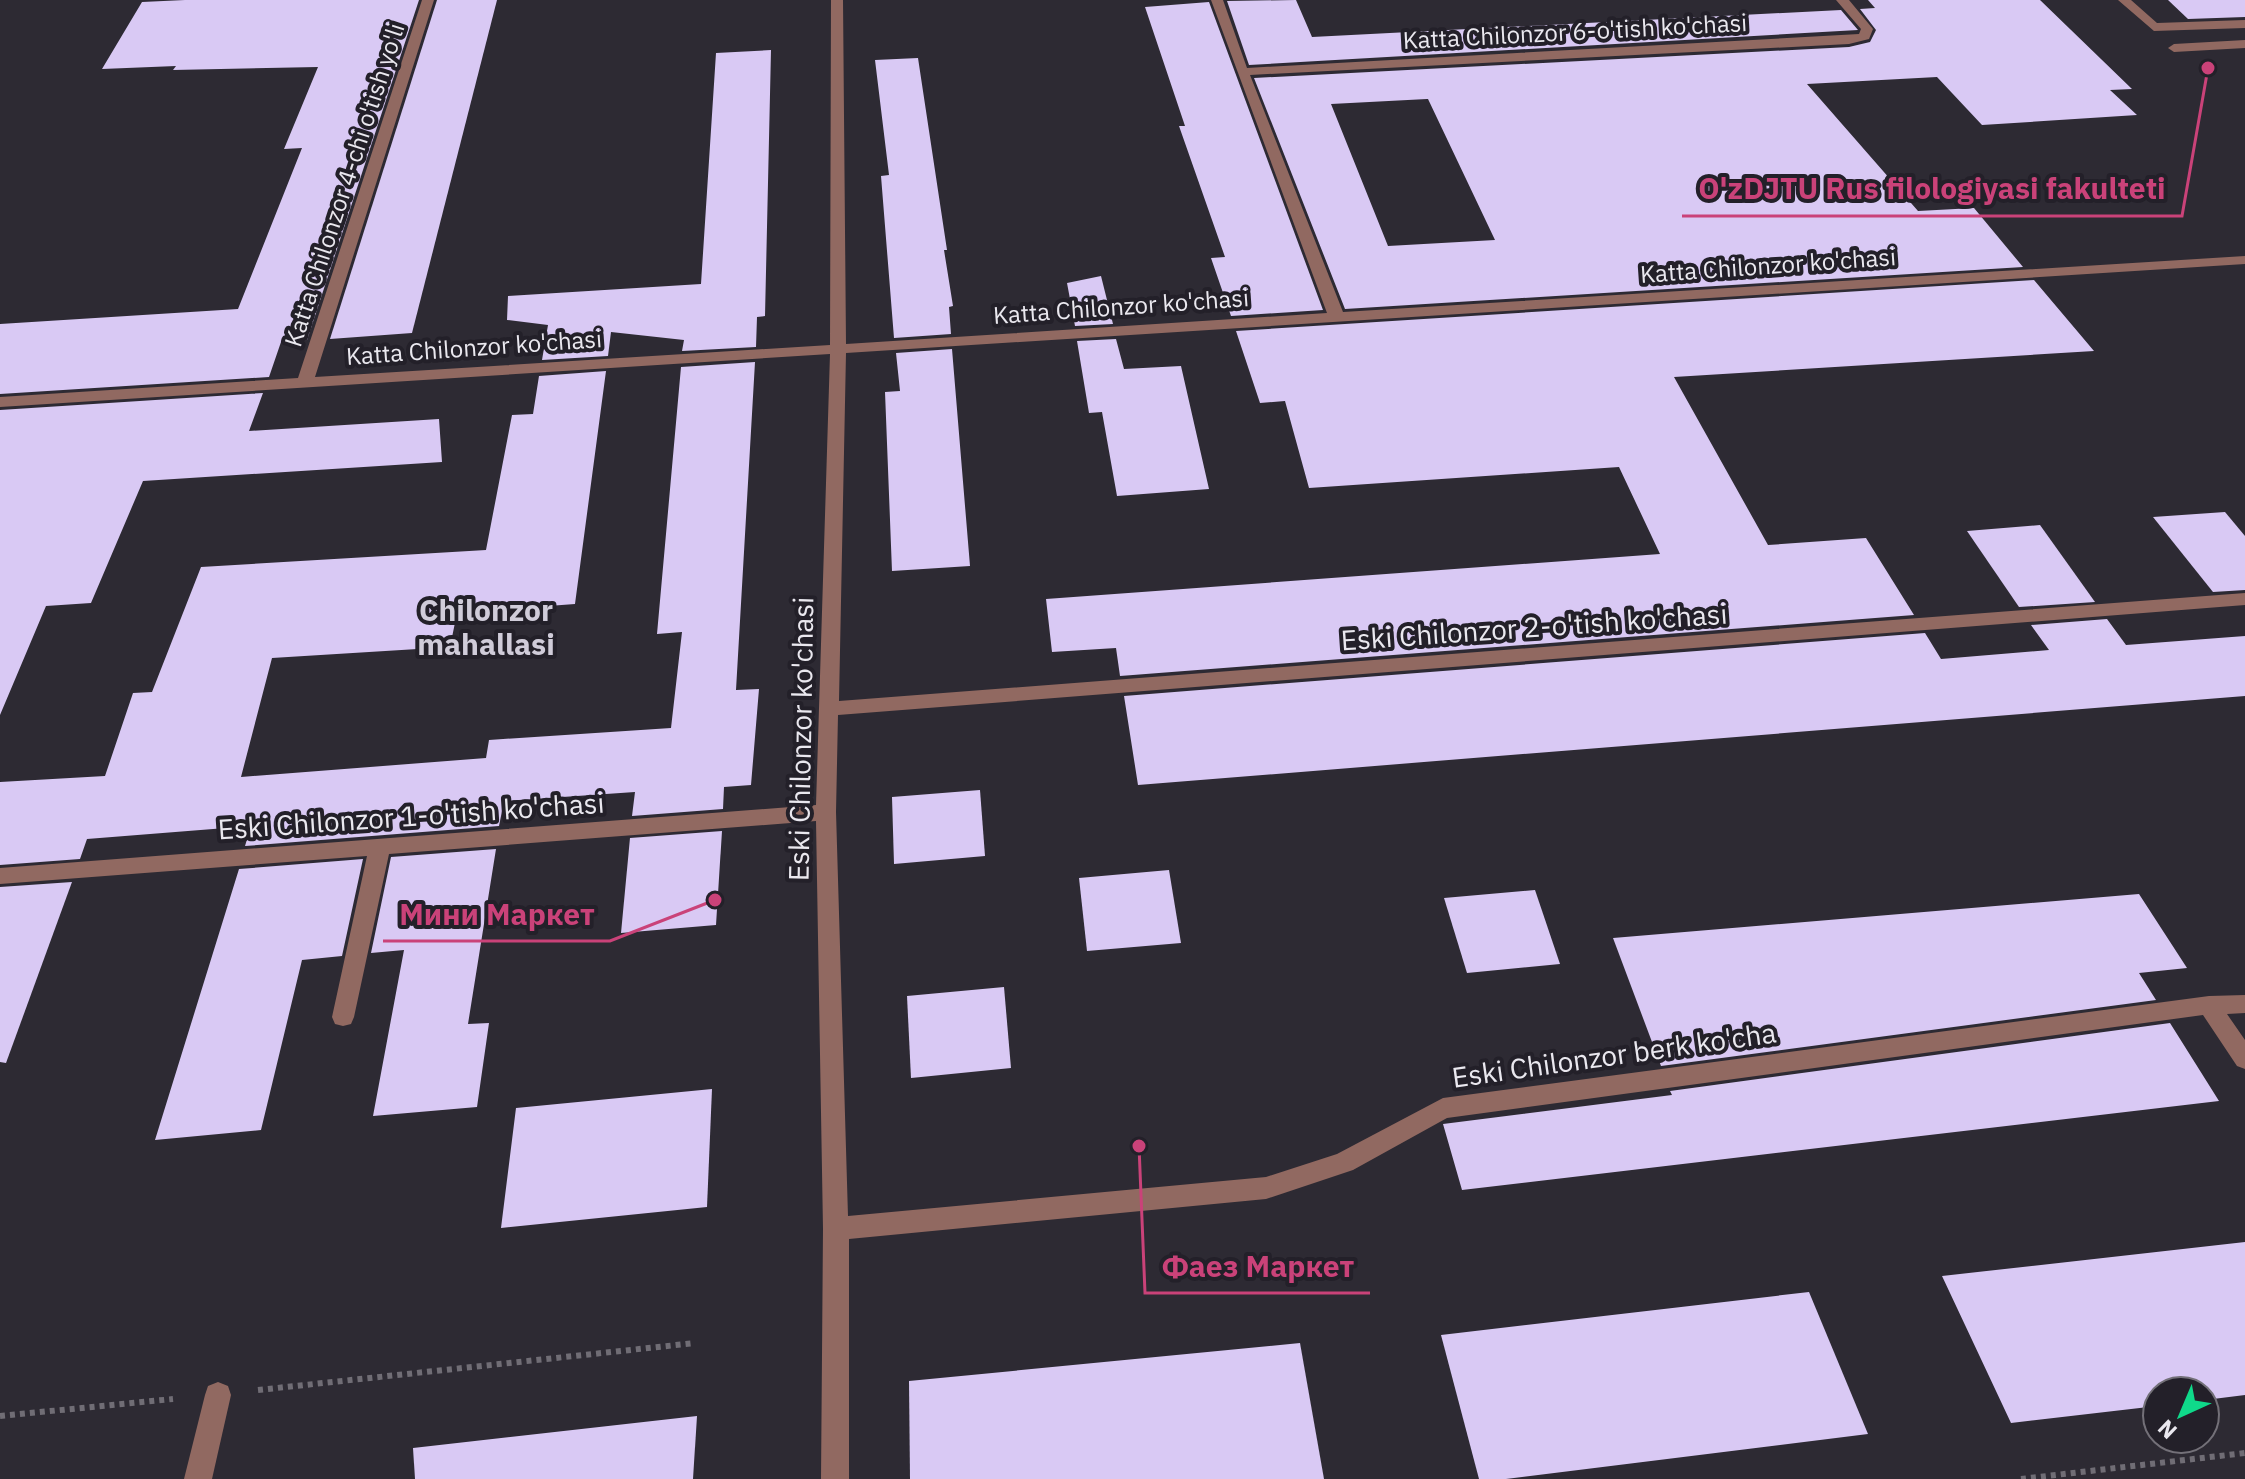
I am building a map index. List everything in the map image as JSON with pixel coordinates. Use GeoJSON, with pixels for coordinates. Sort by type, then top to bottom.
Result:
{"type":"FeatureCollection","features":[{"type":"Feature","properties":{"kind":"street","name":"Katta Chilonzor 4-chi o'tish yo'li"},"geometry":{"type":"LineString","coordinates":[[305,383],[428,0]]}},
{"type":"Feature","properties":{"kind":"street","name":"Eski Chilonzor ko'chasi"},"geometry":{"type":"LineString","coordinates":[[835,1479],[836,1229],[826,812],[838,349],[837,0]]}},
{"type":"Feature","properties":{"kind":"street"},"geometry":{"type":"LineString","coordinates":[[1217,0],[1337,318]]}},
{"type":"Feature","properties":{"kind":"street","name":"Katta Chilonzor 6-o'tish ko'chasi"},"geometry":{"type":"LineString","coordinates":[[1242,72],[1849,40],[1865,36],[1867,29],[1842,0]]}},
{"type":"Feature","properties":{"kind":"street"},"geometry":{"type":"LineString","coordinates":[[2124,0],[2154,27],[2245,24]]}},
{"type":"Feature","properties":{"kind":"street"},"geometry":{"type":"LineString","coordinates":[[2174,48],[2245,44]]}},
{"type":"Feature","properties":{"kind":"street","name":"Katta Chilonzor ko'chasi"},"geometry":{"type":"LineString","coordinates":[[0,402],[2245,260]]}},
{"type":"Feature","properties":{"kind":"street","name":"Eski Chilonzor 2-o'tish ko'chasi"},"geometry":{"type":"LineString","coordinates":[[827,709],[2245,599]]}},
{"type":"Feature","properties":{"kind":"street","name":"Eski Chilonzor 1-o'tish ko'chasi"},"geometry":{"type":"LineString","coordinates":[[0,876],[826,812]]}},
{"type":"Feature","properties":{"kind":"street"},"geometry":{"type":"LineString","coordinates":[[343,1017],[380,846]]}},
{"type":"Feature","properties":{"kind":"street","name":"Eski Chilonzor berk ko'cha"},"geometry":{"type":"LineString","coordinates":[[836,1229],[1266,1188],[1344,1162],[1443,1108],[2209,1005],[2245,1004]]}},
{"type":"Feature","properties":{"kind":"street"},"geometry":{"type":"LineString","coordinates":[[2209,1005],[2245,1059]]}},
{"type":"Feature","properties":{"kind":"street"},"geometry":{"type":"LineString","coordinates":[[198,1479],[218,1395]]}},
{"type":"Feature","properties":{"kind":"path"},"geometry":{"type":"LineString","coordinates":[[0,1416],[695,1343]]}},
{"type":"Feature","properties":{"kind":"path"},"geometry":{"type":"LineString","coordinates":[[2021,1479],[2245,1453]]}},
{"type":"Feature","properties":{"kind":"building"},"geometry":{"type":"Polygon","coordinates":[[[419,0],[307,340],[281,342],[269,377],[0,394],[0,324],[238,309],[302,148],[284,149],[318,67],[102,69],[142,2],[419,0]]]}},
{"type":"Feature","properties":{"kind":"building"},"geometry":{"type":"Polygon","coordinates":[[[437,0],[497,0],[412,333],[330,339],[437,0]]]}},
{"type":"Feature","properties":{"kind":"building"},"geometry":{"type":"Polygon","coordinates":[[[1296,0],[1312,37],[1841,10],[1858,30],[1249,65],[1227,1],[1296,0]]]}},
{"type":"Feature","properties":{"kind":"building"},"geometry":{"type":"Polygon","coordinates":[[[1868,0],[2040,0],[2132,89],[2110,90],[2137,115],[1982,125],[1937,77],[1807,84],[1918,211],[1974,208],[2023,267],[1345,309],[1254,78],[1849,47],[1870,42],[1876,30],[1860,9],[1875,8],[1868,0]],[[1428,99],[1331,104],[1388,246],[1495,240],[1428,99]]]}},
{"type":"Feature","properties":{"kind":"building"},"geometry":{"type":"Polygon","coordinates":[[[2168,0],[2245,0],[2245,17],[2188,19],[2168,0]]]}},
{"type":"Feature","properties":{"kind":"building"},"geometry":{"type":"Polygon","coordinates":[[[1209,2],[1323,310],[1231,316],[1211,258],[1225,257],[1179,126],[1185,126],[1145,7],[1209,2]]]}},
{"type":"Feature","properties":{"kind":"building"},"geometry":{"type":"Polygon","coordinates":[[[771,50],[765,316],[757,317],[756,347],[682,351],[684,340],[611,332],[608,356],[542,360],[548,325],[507,320],[508,296],[701,284],[716,53],[771,50]]]}},
{"type":"Feature","properties":{"kind":"building"},"geometry":{"type":"Polygon","coordinates":[[[918,58],[947,250],[944,250],[953,306],[949,307],[951,334],[894,338],[881,176],[889,175],[875,60],[918,58]]]}},
{"type":"Feature","properties":{"kind":"building"},"geometry":{"type":"Polygon","coordinates":[[[1101,276],[1113,324],[1075,326],[1067,283],[1101,276]]]}},
{"type":"Feature","properties":{"kind":"building"},"geometry":{"type":"Polygon","coordinates":[[[2034,280],[2094,351],[1674,377],[1768,545],[1866,538],[1914,615],[1120,676],[1116,648],[1052,652],[1046,599],[1660,554],[1619,467],[1309,488],[1285,401],[1260,403],[1236,331],[2034,280]]]}},
{"type":"Feature","properties":{"kind":"building"},"geometry":{"type":"Polygon","coordinates":[[[1116,339],[1124,369],[1181,366],[1209,489],[1117,496],[1102,412],[1089,413],[1077,341],[1116,339]]]}},
{"type":"Feature","properties":{"kind":"building"},"geometry":{"type":"Polygon","coordinates":[[[952,349],[970,566],[892,571],[885,392],[900,391],[896,353],[952,349]]]}},
{"type":"Feature","properties":{"kind":"building"},"geometry":{"type":"Polygon","coordinates":[[[755,362],[736,690],[759,689],[751,785],[724,787],[723,809],[632,816],[635,792],[504,801],[499,826],[245,846],[251,826],[87,839],[80,859],[0,865],[0,782],[105,776],[133,693],[152,692],[201,567],[486,550],[512,415],[533,414],[539,376],[606,371],[575,604],[457,613],[450,647],[272,658],[241,777],[486,758],[489,740],[671,728],[682,632],[657,634],[681,367],[755,362]]]}},
{"type":"Feature","properties":{"kind":"building"},"geometry":{"type":"Polygon","coordinates":[[[263,393],[249,431],[439,419],[442,462],[143,481],[91,603],[46,606],[0,715],[0,410],[263,393]]]}},
{"type":"Feature","properties":{"kind":"building"},"geometry":{"type":"Polygon","coordinates":[[[2225,512],[2245,536],[2245,590],[2213,592],[2153,517],[2225,512]]]}},
{"type":"Feature","properties":{"kind":"building"},"geometry":{"type":"Polygon","coordinates":[[[2040,525],[2095,602],[2019,607],[1967,531],[2040,525]]]}},
{"type":"Feature","properties":{"kind":"building"},"geometry":{"type":"Polygon","coordinates":[[[2107,619],[2126,645],[2245,636],[2245,696],[1138,785],[1124,696],[1925,633],[1941,659],[2049,650],[2031,625],[2107,619]]]}},
{"type":"Feature","properties":{"kind":"building"},"geometry":{"type":"Polygon","coordinates":[[[980,790],[985,856],[894,864],[892,797],[980,790]]]}},
{"type":"Feature","properties":{"kind":"building"},"geometry":{"type":"Polygon","coordinates":[[[722,831],[716,925],[621,933],[630,838],[722,831]]]}},
{"type":"Feature","properties":{"kind":"building"},"geometry":{"type":"Polygon","coordinates":[[[496,849],[468,1024],[489,1023],[477,1107],[373,1116],[404,950],[371,953],[391,857],[496,849]]]}},
{"type":"Feature","properties":{"kind":"building"},"geometry":{"type":"Polygon","coordinates":[[[363,859],[342,956],[302,960],[261,1130],[155,1140],[239,869],[363,859]]]}},
{"type":"Feature","properties":{"kind":"building"},"geometry":{"type":"Polygon","coordinates":[[[1169,870],[1181,943],[1087,951],[1079,878],[1169,870]]]}},
{"type":"Feature","properties":{"kind":"building"},"geometry":{"type":"Polygon","coordinates":[[[72,882],[6,1063],[0,1062],[0,887],[72,882]]]}},
{"type":"Feature","properties":{"kind":"building"},"geometry":{"type":"Polygon","coordinates":[[[1535,890],[1560,964],[1467,973],[1444,898],[1535,890]]]}},
{"type":"Feature","properties":{"kind":"building"},"geometry":{"type":"Polygon","coordinates":[[[2139,894],[2187,968],[2139,973],[2156,1000],[1661,1066],[1613,938],[2139,894]]]}},
{"type":"Feature","properties":{"kind":"building"},"geometry":{"type":"Polygon","coordinates":[[[1004,987],[1011,1068],[911,1078],[907,996],[1004,987]]]}},
{"type":"Feature","properties":{"kind":"building"},"geometry":{"type":"Polygon","coordinates":[[[2170,1023],[2219,1101],[1462,1190],[1443,1124],[1672,1095],[1670,1091],[2170,1023]]]}},
{"type":"Feature","properties":{"kind":"building"},"geometry":{"type":"Polygon","coordinates":[[[712,1089],[707,1207],[501,1228],[516,1108],[712,1089]]]}},
{"type":"Feature","properties":{"kind":"building"},"geometry":{"type":"Polygon","coordinates":[[[2245,1242],[2245,1395],[2221,1398],[2221,1375],[2141,1375],[2141,1408],[2011,1423],[1942,1276],[2245,1242]]]}},
{"type":"Feature","properties":{"kind":"building"},"geometry":{"type":"Polygon","coordinates":[[[1809,1292],[1868,1434],[1506,1479],[1479,1479],[1441,1335],[1809,1292]]]}},
{"type":"Feature","properties":{"kind":"building"},"geometry":{"type":"Polygon","coordinates":[[[1300,1343],[1324,1479],[910,1479],[909,1381],[1300,1343]]]}},
{"type":"Feature","properties":{"kind":"building"},"geometry":{"type":"Polygon","coordinates":[[[697,1416],[693,1479],[415,1479],[413,1448],[697,1416]]]}},
{"type":"Feature","properties":{"kind":"place","name":"O'zDJTU Rus filologiyasi fakulteti"},"geometry":{"type":"Point","coordinates":[2208,68]}},
{"type":"Feature","properties":{"kind":"place","name":"Мини Маркет"},"geometry":{"type":"Point","coordinates":[715,900]}},
{"type":"Feature","properties":{"kind":"place","name":"Фаез Маркет"},"geometry":{"type":"Point","coordinates":[1139,1146]}},
{"type":"Feature","properties":{"kind":"district","name":"Chilonzor mahallasi"},"geometry":{"type":"Point","coordinates":[486,628]}}]}
